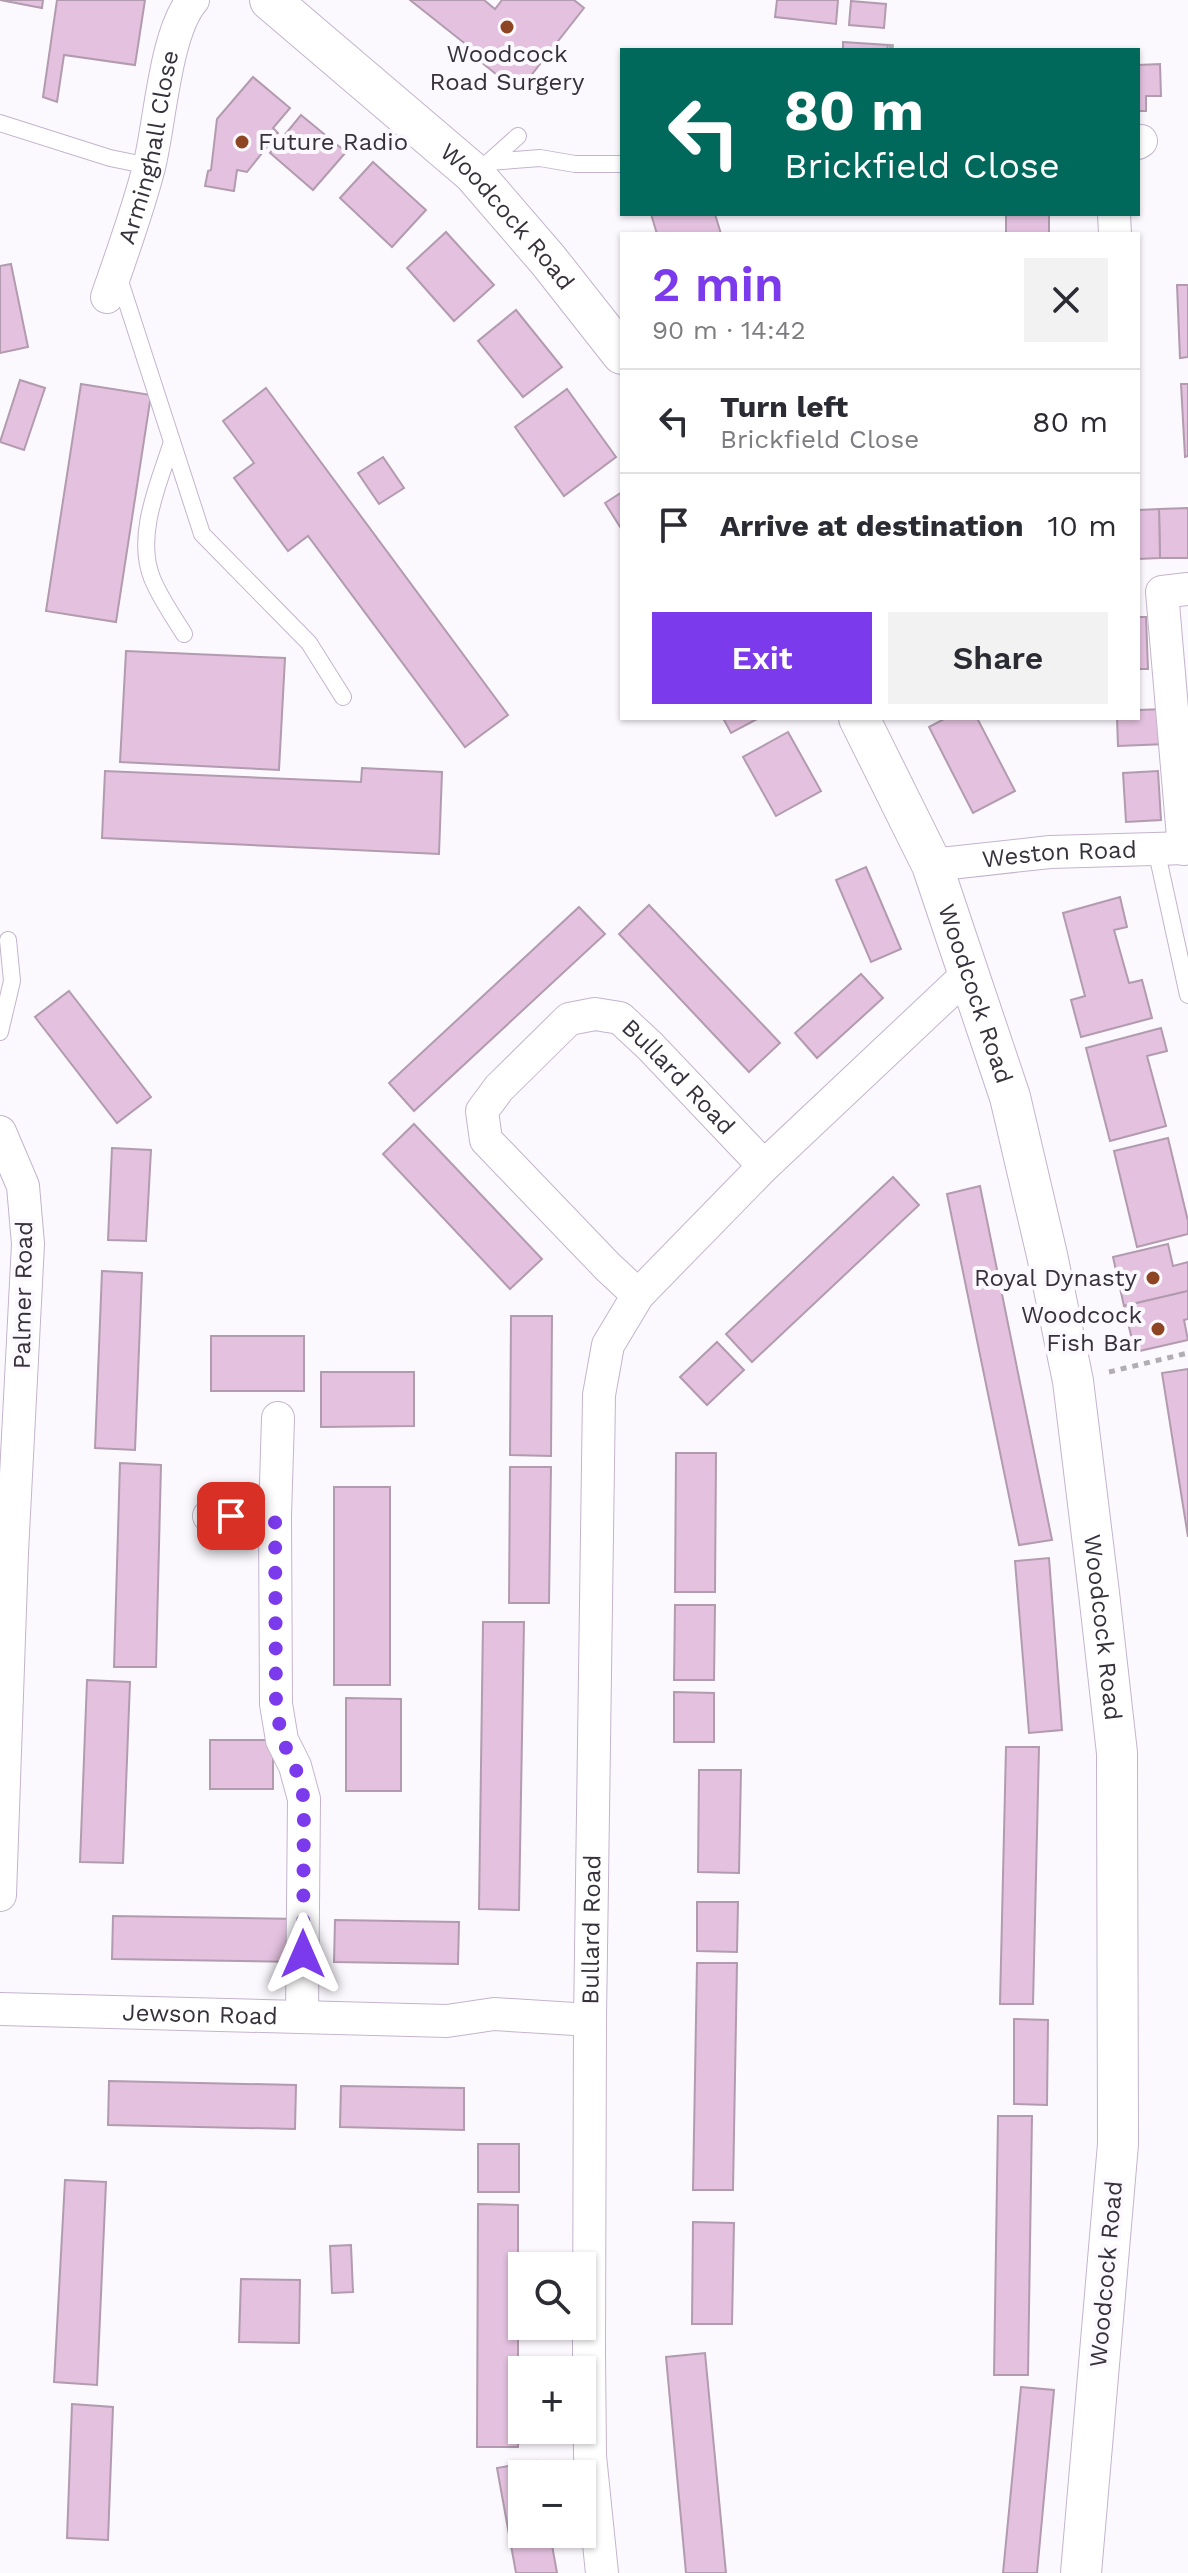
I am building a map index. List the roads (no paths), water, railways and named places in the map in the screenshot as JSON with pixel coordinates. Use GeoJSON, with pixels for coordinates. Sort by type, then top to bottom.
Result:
{"type":"FeatureCollection","features":[{"type":"Feature","properties":{"kind":"street","name":"Arminghall Close"},"geometry":{"type":"LineString","coordinates":[[112,283],[149,166],[171,53],[193,0]]}},
{"type":"Feature","properties":{"kind":"street","name":"Woodcock Road"},"geometry":{"type":"LineString","coordinates":[[270,0],[481,167],[548,260],[620,351]]}},
{"type":"Feature","properties":{"kind":"street"},"geometry":{"type":"LineString","coordinates":[[1163,591],[1176,849]]}},
{"type":"Feature","properties":{"kind":"street","name":"Woodcock Road"},"geometry":{"type":"LineString","coordinates":[[860,720],[932,865],[1010,1097],[1073,1381],[1117,1753],[1118,2144],[1081,2573]]}},
{"type":"Feature","properties":{"kind":"street","name":"Weston Road"},"geometry":{"type":"LineString","coordinates":[[932,865],[1050,852],[1176,849]]}},
{"type":"Feature","properties":{"kind":"street","name":"Bullard Road"},"geometry":{"type":"LineString","coordinates":[[602,2573],[590,2456],[590,2020],[599,1395],[608,1345],[638,1295],[764,1166],[969,973]]}},
{"type":"Feature","properties":{"kind":"street","name":"Bullard Road"},"geometry":{"type":"LineString","coordinates":[[638,1295],[486,1140],[482,1111],[499,1088],[569,1019],[595,1014],[620,1018],[764,1166]]}},
{"type":"Feature","properties":{"kind":"street","name":"Palmer Road"},"geometry":{"type":"LineString","coordinates":[[0,1132],[23,1186],[28,1244],[6,1552],[0,1895]]}},
{"type":"Feature","properties":{"kind":"street"},"geometry":{"type":"LineString","coordinates":[[278,1418],[276,1704],[282,1740],[295,1766],[304,1799],[302,2016]]}},
{"type":"Feature","properties":{"kind":"street"},"geometry":{"type":"LineString","coordinates":[[209,1516],[275,1516]]}},
{"type":"Feature","properties":{"kind":"street","name":"Jewson Road"},"geometry":{"type":"LineString","coordinates":[[0,2009],[447,2021],[494,2014],[590,2020]]}},
{"type":"Feature","properties":{"kind":"lane"},"geometry":{"type":"LineString","coordinates":[[0,123],[110,158],[149,166]]}},
{"type":"Feature","properties":{"kind":"lane"},"geometry":{"type":"LineString","coordinates":[[481,167],[518,136]]}},
{"type":"Feature","properties":{"kind":"lane"},"geometry":{"type":"LineString","coordinates":[[481,167],[540,158],[575,164],[620,164]]}},
{"type":"Feature","properties":{"kind":"lane"},"geometry":{"type":"LineString","coordinates":[[112,283],[172,442],[202,534],[309,643],[343,697]]}},
{"type":"Feature","properties":{"kind":"lane"},"geometry":{"type":"LineString","coordinates":[[172,442],[154,498],[147,555],[152,577],[184,634]]}},
{"type":"Feature","properties":{"kind":"lane"},"geometry":{"type":"LineString","coordinates":[[1176,849],[1188,995]]}},
{"type":"Feature","properties":{"kind":"lane"},"geometry":{"type":"LineString","coordinates":[[0,1032],[12,981],[8,940]]}},
{"type":"Feature","properties":{"kind":"place","name":"Woodcock Road Surgery"},"geometry":{"type":"Point","coordinates":[507,27]}},
{"type":"Feature","properties":{"kind":"place","name":"Future Radio"},"geometry":{"type":"Point","coordinates":[242,142]}},
{"type":"Feature","properties":{"kind":"place","name":"Royal Dynasty"},"geometry":{"type":"Point","coordinates":[1153,1278]}},
{"type":"Feature","properties":{"kind":"place","name":"Woodcock Fish Bar"},"geometry":{"type":"Point","coordinates":[1158,1329]}}]}
